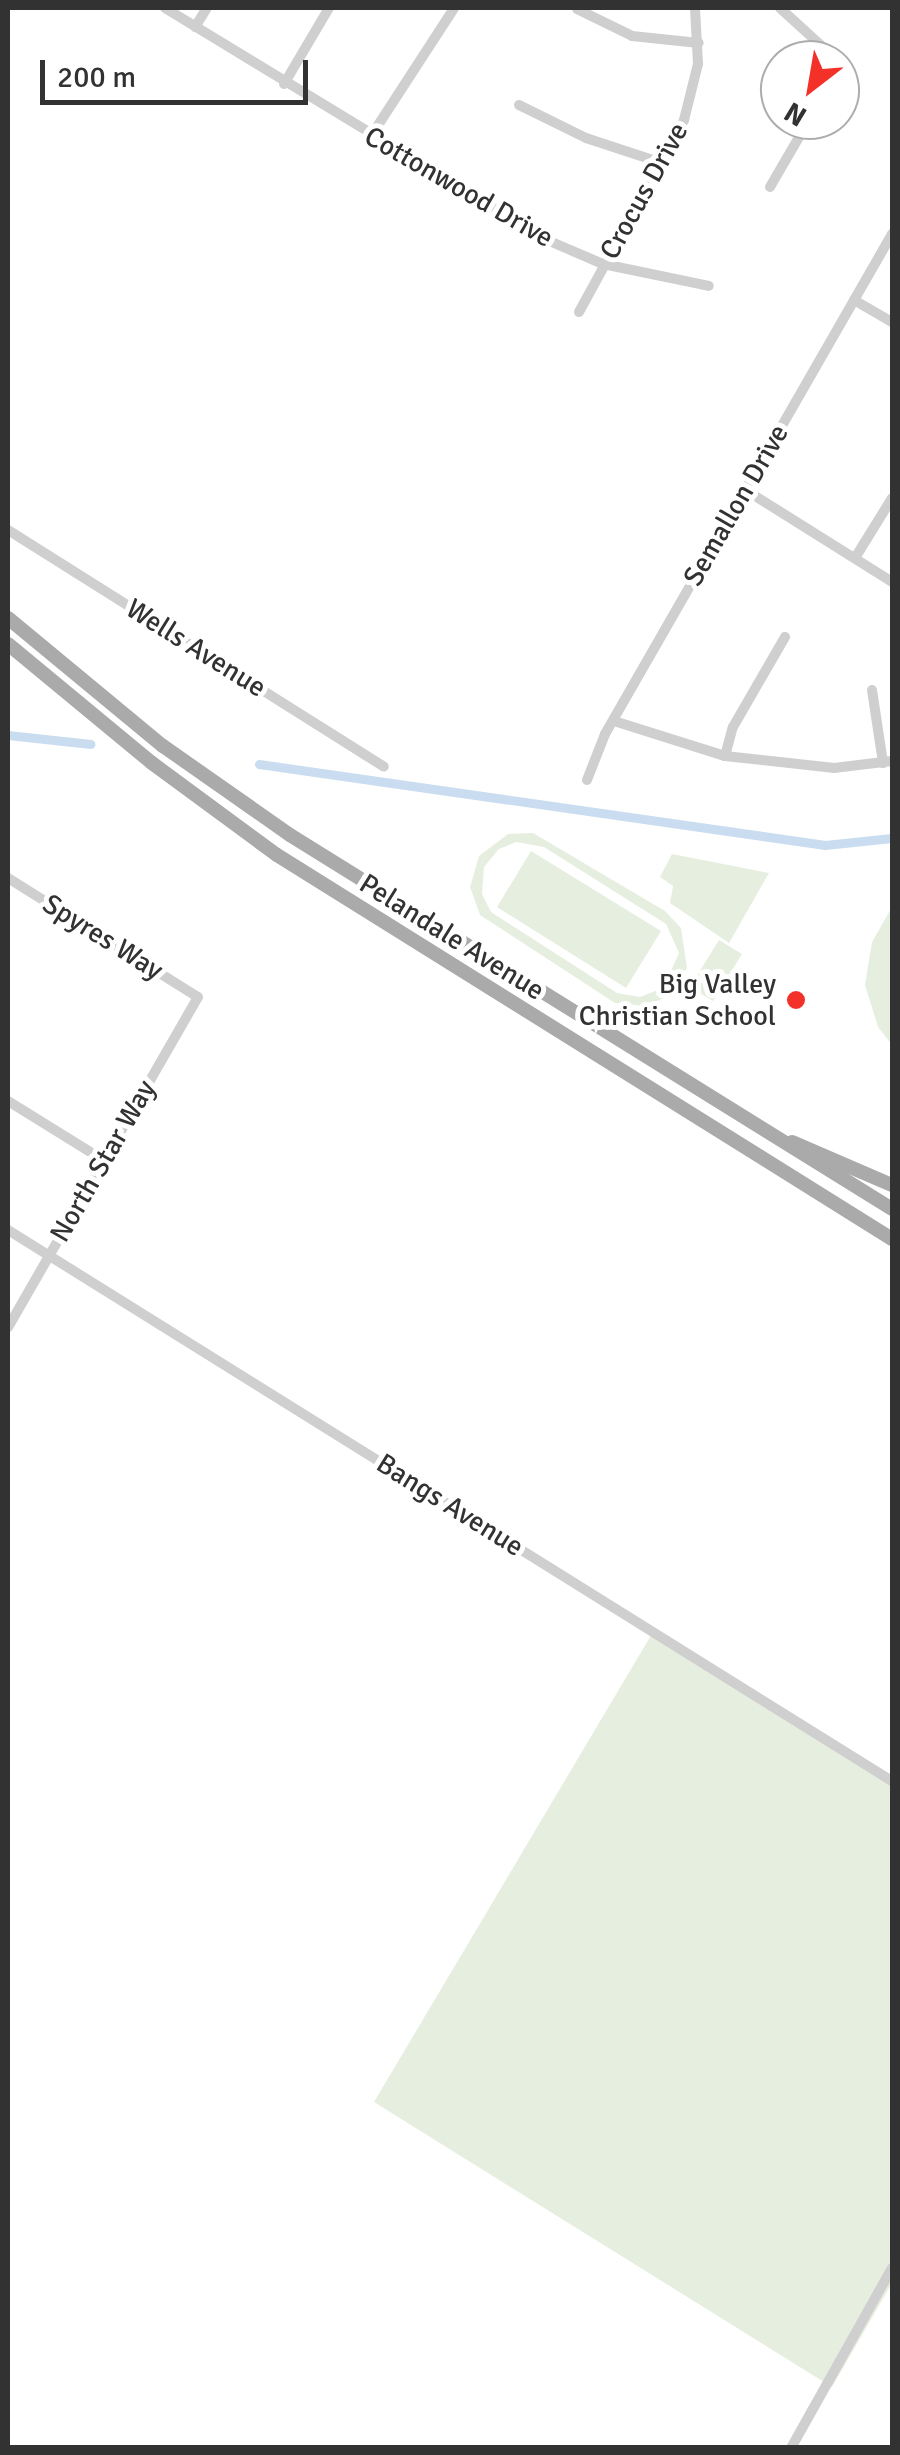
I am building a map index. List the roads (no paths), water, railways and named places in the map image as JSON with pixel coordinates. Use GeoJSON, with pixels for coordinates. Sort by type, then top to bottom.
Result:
{"type":"FeatureCollection","features":[{"type":"Feature","properties":{"kind":"main road","name":"Pelandale Avenue"},"geometry":{"type":"LineString","coordinates":[[8,618],[163,746],[290,835],[892,1209]]}},
{"type":"Feature","properties":{"kind":"main road","name":"Pelandale Avenue"},"geometry":{"type":"LineString","coordinates":[[8,644],[152,763],[292,864],[892,1239]]}},
{"type":"Feature","properties":{"kind":"main road"},"geometry":{"type":"LineString","coordinates":[[770,1135],[892,1185]]}},
{"type":"Feature","properties":{"kind":"street","name":"Cottonwood Drive"},"geometry":{"type":"LineString","coordinates":[[165,8],[509,221],[603,264],[708,286]]}},
{"type":"Feature","properties":{"kind":"street"},"geometry":{"type":"LineString","coordinates":[[195,27],[207,8]]}},
{"type":"Feature","properties":{"kind":"street"},"geometry":{"type":"LineString","coordinates":[[284,84],[329,8]]}},
{"type":"Feature","properties":{"kind":"street"},"geometry":{"type":"LineString","coordinates":[[370,136],[454,8]]}},
{"type":"Feature","properties":{"kind":"street","name":"Crocus Drive"},"geometry":{"type":"LineString","coordinates":[[579,312],[662,163],[691,100],[699,44],[696,8]]}},
{"type":"Feature","properties":{"kind":"street"},"geometry":{"type":"LineString","coordinates":[[780,8],[815,40]]}},
{"type":"Feature","properties":{"kind":"street"},"geometry":{"type":"LineString","coordinates":[[577,9],[632,36],[699,44]]}},
{"type":"Feature","properties":{"kind":"street"},"geometry":{"type":"LineString","coordinates":[[519,105],[586,138],[662,163]]}},
{"type":"Feature","properties":{"kind":"street"},"geometry":{"type":"LineString","coordinates":[[770,187],[797,140]]}},
{"type":"Feature","properties":{"kind":"street","name":"Semallon Drive"},"geometry":{"type":"LineString","coordinates":[[587,780],[614,721],[892,234]]}},
{"type":"Feature","properties":{"kind":"street"},"geometry":{"type":"LineString","coordinates":[[854,300],[892,322]]}},
{"type":"Feature","properties":{"kind":"street"},"geometry":{"type":"LineString","coordinates":[[744,489],[892,582]]}},
{"type":"Feature","properties":{"kind":"street"},"geometry":{"type":"LineString","coordinates":[[854,558],[892,498]]}},
{"type":"Feature","properties":{"kind":"street","name":"Wells Avenue"},"geometry":{"type":"LineString","coordinates":[[8,530],[384,767]]}},
{"type":"Feature","properties":{"kind":"street"},"geometry":{"type":"LineString","coordinates":[[726,756],[733,727],[785,637]]}},
{"type":"Feature","properties":{"kind":"street"},"geometry":{"type":"LineString","coordinates":[[614,721],[726,756],[834,768],[888,762],[872,690]]}},
{"type":"Feature","properties":{"kind":"street","name":"Spyres Way"},"geometry":{"type":"LineString","coordinates":[[8,878],[198,996]]}},
{"type":"Feature","properties":{"kind":"street","name":"North Star Way"},"geometry":{"type":"LineString","coordinates":[[8,1326],[198,996]]}},
{"type":"Feature","properties":{"kind":"street"},"geometry":{"type":"LineString","coordinates":[[8,1100],[103,1160]]}},
{"type":"Feature","properties":{"kind":"street","name":"Bangs Avenue"},"geometry":{"type":"LineString","coordinates":[[8,1230],[892,1781]]}},
{"type":"Feature","properties":{"kind":"street"},"geometry":{"type":"LineString","coordinates":[[791,2448],[892,2268]]}},
{"type":"Feature","properties":{"kind":"waterway"},"geometry":{"type":"LineString","coordinates":[[8,735],[91,744]]}},
{"type":"Feature","properties":{"kind":"waterway"},"geometry":{"type":"LineString","coordinates":[[259,764],[825,845],[892,838]]}},
{"type":"Feature","properties":{"kind":"place","name":"Big Valley Christian School"},"geometry":{"type":"Point","coordinates":[796,1000]}}]}
